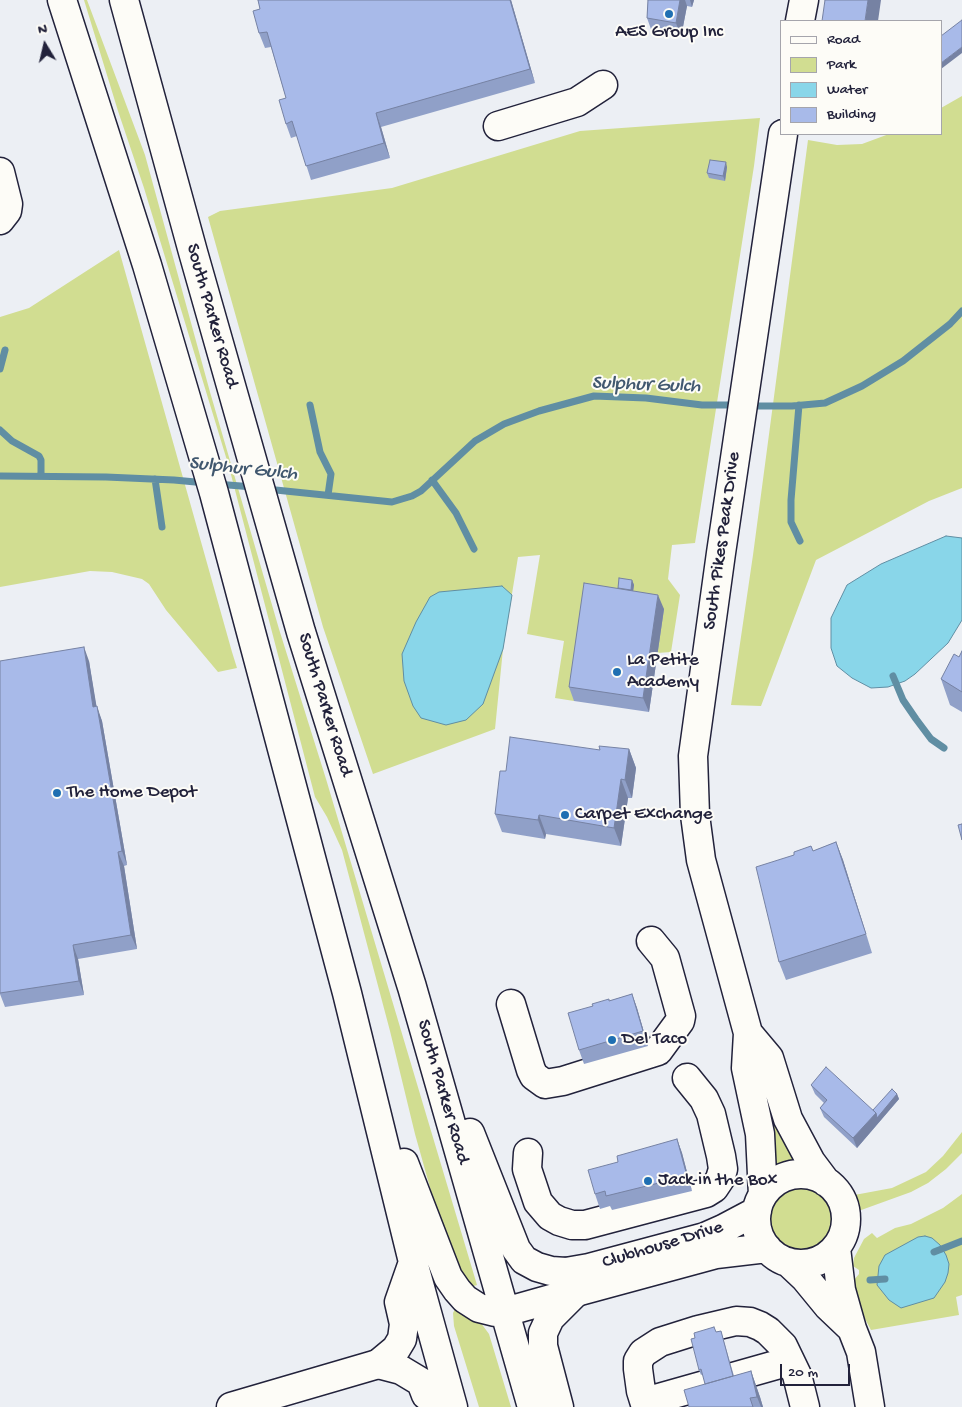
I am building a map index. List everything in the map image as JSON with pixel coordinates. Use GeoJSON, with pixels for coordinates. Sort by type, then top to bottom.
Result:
{"type":"FeatureCollection","features":[{"type":"Feature","properties":{"kind":"main road"},"geometry":{"type":"LineString","coordinates":[[62,0],[147,265],[214,493],[256,645],[363,1057],[413,1262],[452,1405]]}},
{"type":"Feature","properties":{"kind":"main road","name":"South Parker Road"},"geometry":{"type":"LineString","coordinates":[[124,0],[193,252],[302,632],[412,988],[532,1407]]}},
{"type":"Feature","properties":{"kind":"main road"},"geometry":{"type":"LineString","coordinates":[[800,20],[804,0]]}},
{"type":"Feature","properties":{"kind":"main road"},"geometry":{"type":"LineString","coordinates":[[498,126],[577,102],[603,86]]}},
{"type":"Feature","properties":{"kind":"main road","name":"South Pikes Peak Drive"},"geometry":{"type":"LineString","coordinates":[[760,1203],[760,1134],[746,1068],[748,1033],[701,860],[695,815],[693,756],[783,135]]}},
{"type":"Feature","properties":{"kind":"main road"},"geometry":{"type":"LineString","coordinates":[[0,172],[8,204],[7,212],[0,220]]}},
{"type":"Feature","properties":{"kind":"main road"},"geometry":{"type":"LineString","coordinates":[[510,1004],[530,1070],[534,1076],[545,1084],[563,1081],[658,1051],[680,1021],[681,1016],[664,958],[651,940]]}},
{"type":"Feature","properties":{"kind":"main road"},"geometry":{"type":"LineString","coordinates":[[412,988],[516,1249],[524,1260],[571,1282]]}},
{"type":"Feature","properties":{"kind":"main road","name":"South Pikes Peak Drive"},"geometry":{"type":"LineString","coordinates":[[748,1033],[769,1058],[788,1119],[811,1162],[826,1182]]}},
{"type":"Feature","properties":{"kind":"main road"},"geometry":{"type":"LineString","coordinates":[[363,1057],[448,1278],[465,1299],[479,1308],[495,1312],[505,1312],[571,1282]]}},
{"type":"Feature","properties":{"kind":"main road"},"geometry":{"type":"LineString","coordinates":[[528,1153],[527,1169],[538,1202],[550,1216],[572,1225],[585,1225],[706,1193],[714,1188],[720,1179],[723,1170],[721,1156],[711,1114],[704,1099],[687,1078]]}},
{"type":"Feature","properties":{"kind":"main road"},"geometry":{"type":"LineString","coordinates":[[777,1255],[801,1264],[814,1262],[836,1248],[843,1235],[846,1223],[845,1211],[835,1189],[826,1182],[810,1175],[792,1175],[776,1182],[760,1203],[758,1230],[761,1240],[777,1255],[805,1278],[828,1306],[852,1329]]}},
{"type":"Feature","properties":{"kind":"main road","name":"Clubhouse Drive"},"geometry":{"type":"LineString","coordinates":[[571,1282],[589,1268],[705,1237],[724,1229],[760,1203]]}},
{"type":"Feature","properties":{"kind":"main road"},"geometry":{"type":"LineString","coordinates":[[836,1248],[841,1290],[852,1329],[861,1352],[870,1407]]}},
{"type":"Feature","properties":{"kind":"main road","name":"Clubhouse Drive"},"geometry":{"type":"LineString","coordinates":[[571,1282],[716,1254],[777,1255]]}},
{"type":"Feature","properties":{"kind":"main road"},"geometry":{"type":"LineString","coordinates":[[231,1407],[378,1364],[396,1349],[402,1339],[404,1324],[399,1302],[413,1262]]}},
{"type":"Feature","properties":{"kind":"main road"},"geometry":{"type":"LineString","coordinates":[[560,1407],[543,1346],[543,1333],[571,1282]]}},
{"type":"Feature","properties":{"kind":"main road"},"geometry":{"type":"LineString","coordinates":[[790,1361],[646,1404],[638,1369],[638,1361],[643,1353],[660,1342],[698,1330],[736,1322],[750,1322],[768,1331],[783,1346],[797,1375],[805,1407]]}},
{"type":"Feature","properties":{"kind":"main road"},"geometry":{"type":"LineString","coordinates":[[378,1364],[401,1370],[421,1382],[426,1395],[452,1405]]}},
{"type":"Feature","properties":{"kind":"green space"},"geometry":{"type":"Polygon","coordinates":[[[84,0],[87,0],[145,155],[210,392],[279,629],[326,779],[477,1285],[467,1288],[452,1266],[415,1134],[342,850],[327,817],[315,797],[229,467],[144,188],[84,0]]]}},
{"type":"Feature","properties":{"kind":"green space"},"geometry":{"type":"Polygon","coordinates":[[[962,96],[962,488],[929,501],[816,560],[761,706],[731,705],[753,555],[808,140],[837,145],[862,144],[886,135],[942,135],[942,107],[962,96]]]}},
{"type":"Feature","properties":{"kind":"green space"},"geometry":{"type":"Polygon","coordinates":[[[760,118],[695,543],[672,545],[668,579],[680,595],[671,652],[657,653],[663,609],[574,701],[555,698],[564,641],[527,634],[540,555],[518,557],[503,649],[495,729],[373,774],[323,627],[208,217],[220,211],[392,188],[580,131],[760,118]]]}},
{"type":"Feature","properties":{"kind":"green space"},"geometry":{"type":"Polygon","coordinates":[[[119,250],[237,668],[218,672],[166,610],[149,584],[142,579],[112,572],[90,571],[0,587],[0,317],[29,308],[119,250]]]}},
{"type":"Feature","properties":{"kind":"green space"},"geometry":{"type":"Polygon","coordinates":[[[767,1097],[799,1165],[773,1173],[764,1099],[767,1097]]]}},
{"type":"Feature","properties":{"kind":"green space"},"geometry":{"type":"Polygon","coordinates":[[[962,1132],[962,1153],[928,1183],[911,1192],[853,1213],[849,1196],[892,1188],[926,1172],[943,1156],[962,1132]]]}},
{"type":"Feature","properties":{"kind":"green space"},"geometry":{"type":"Polygon","coordinates":[[[800,1186],[813,1189],[824,1196],[831,1207],[834,1220],[831,1233],[824,1244],[813,1251],[800,1254],[787,1251],[776,1244],[769,1233],[766,1220],[769,1207],[776,1196],[787,1189],[800,1186]]]}},
{"type":"Feature","properties":{"kind":"green space"},"geometry":{"type":"Polygon","coordinates":[[[962,1194],[962,1295],[956,1297],[959,1315],[871,1330],[848,1287],[859,1274],[859,1270],[853,1266],[854,1258],[864,1239],[872,1233],[877,1238],[895,1228],[911,1224],[943,1208],[962,1194]]]}},
{"type":"Feature","properties":{"kind":"green space"},"geometry":{"type":"Polygon","coordinates":[[[455,1309],[478,1319],[489,1334],[511,1407],[479,1407],[454,1326],[453,1313],[455,1309]]]}},
{"type":"Feature","properties":{"kind":"water"},"geometry":{"type":"Polygon","coordinates":[[[946,536],[962,538],[962,620],[948,643],[905,681],[888,687],[871,688],[852,678],[837,666],[831,648],[831,618],[847,585],[881,564],[946,536]]]}},
{"type":"Feature","properties":{"kind":"water"},"geometry":{"type":"Polygon","coordinates":[[[502,586],[512,595],[503,649],[483,704],[466,720],[446,725],[421,718],[413,706],[404,681],[402,654],[416,622],[430,597],[439,592],[502,586]]]}},
{"type":"Feature","properties":{"kind":"water"},"geometry":{"type":"Polygon","coordinates":[[[918,1237],[932,1238],[940,1245],[946,1255],[949,1264],[945,1282],[934,1298],[901,1308],[889,1300],[877,1285],[879,1266],[885,1255],[918,1237]]]}},
{"type":"Feature","properties":{"kind":"building"},"geometry":{"type":"Polygon","coordinates":[[[258,0],[510,0],[530,69],[376,113],[384,143],[306,166],[292,121],[286,124],[279,100],[286,98],[267,32],[259,33],[253,11],[260,9],[258,0]]]}},
{"type":"Feature","properties":{"kind":"building"},"geometry":{"type":"Polygon","coordinates":[[[648,0],[680,0],[676,23],[647,18],[648,0]]]}},
{"type":"Feature","properties":{"kind":"building"},"geometry":{"type":"Polygon","coordinates":[[[825,0],[868,0],[865,20],[822,20],[825,0]]]}},
{"type":"Feature","properties":{"kind":"building"},"geometry":{"type":"Polygon","coordinates":[[[962,20],[962,47],[942,62],[942,35],[962,20]]]}},
{"type":"Feature","properties":{"kind":"building"},"geometry":{"type":"Polygon","coordinates":[[[710,160],[726,162],[723,176],[707,173],[710,160]]]}},
{"type":"Feature","properties":{"kind":"building"},"geometry":{"type":"Polygon","coordinates":[[[619,578],[632,580],[631,590],[618,588],[619,578]]]}},
{"type":"Feature","properties":{"kind":"building","name":"La Petite Academy"},"geometry":{"type":"Polygon","coordinates":[[[584,583],[658,595],[643,698],[569,687],[584,583]]]}},
{"type":"Feature","properties":{"kind":"building","name":"The Home Depot"},"geometry":{"type":"Polygon","coordinates":[[[84,647],[93,707],[97,706],[122,851],[118,852],[131,935],[73,945],[79,981],[0,993],[0,661],[84,647]]]}},
{"type":"Feature","properties":{"kind":"building"},"geometry":{"type":"Polygon","coordinates":[[[962,651],[962,692],[941,679],[954,654],[959,657],[962,651]]]}},
{"type":"Feature","properties":{"kind":"building","name":"Carpet Exchange"},"geometry":{"type":"Polygon","coordinates":[[[510,737],[600,750],[599,746],[629,749],[625,780],[621,779],[614,828],[539,815],[538,820],[495,814],[500,771],[506,771],[510,737]]]}},
{"type":"Feature","properties":{"kind":"building"},"geometry":{"type":"Polygon","coordinates":[[[962,824],[962,840],[958,825],[962,824]]]}},
{"type":"Feature","properties":{"kind":"building"},"geometry":{"type":"Polygon","coordinates":[[[836,842],[866,934],[779,962],[756,867],[794,855],[794,852],[811,846],[813,851],[836,842]]]}},
{"type":"Feature","properties":{"kind":"building","name":"Del Taco"},"geometry":{"type":"Polygon","coordinates":[[[632,994],[643,1031],[579,1050],[568,1013],[593,1006],[592,1004],[632,994]]]}},
{"type":"Feature","properties":{"kind":"building"},"geometry":{"type":"Polygon","coordinates":[[[826,1067],[876,1113],[853,1138],[820,1108],[827,1100],[811,1085],[826,1067]]]}},
{"type":"Feature","properties":{"kind":"building"},"geometry":{"type":"Polygon","coordinates":[[[892,1089],[897,1094],[877,1118],[873,1110],[892,1089]]]}},
{"type":"Feature","properties":{"kind":"building"},"geometry":{"type":"Polygon","coordinates":[[[677,1139],[687,1176],[606,1196],[605,1191],[595,1194],[588,1170],[618,1162],[617,1156],[677,1139]]]}},
{"type":"Feature","properties":{"kind":"building"},"geometry":{"type":"Polygon","coordinates":[[[714,1327],[716,1332],[721,1331],[733,1376],[705,1384],[701,1369],[699,1370],[691,1339],[695,1338],[694,1333],[714,1327]]]}},
{"type":"Feature","properties":{"kind":"building"},"geometry":{"type":"Polygon","coordinates":[[[751,1371],[757,1397],[750,1398],[753,1407],[689,1407],[684,1390],[751,1371]]]}},
{"type":"Feature","properties":{"kind":"waterway","name":"Sulphur Gulch"},"geometry":{"type":"LineString","coordinates":[[749,406],[792,406],[825,403],[862,386],[903,361],[950,324],[962,311]]}},
{"type":"Feature","properties":{"kind":"waterway"},"geometry":{"type":"LineString","coordinates":[[0,369],[5,350]]}},
{"type":"Feature","properties":{"kind":"waterway","name":"Sulphur Gulch"},"geometry":{"type":"LineString","coordinates":[[266,489],[392,502],[421,491],[475,441],[504,424],[539,411],[594,396],[646,398],[702,405],[739,405]]}},
{"type":"Feature","properties":{"kind":"waterway"},"geometry":{"type":"LineString","coordinates":[[310,405],[320,452],[331,474],[328,495]]}},
{"type":"Feature","properties":{"kind":"waterway"},"geometry":{"type":"LineString","coordinates":[[799,405],[791,500],[791,522],[800,541]]}},
{"type":"Feature","properties":{"kind":"waterway"},"geometry":{"type":"LineString","coordinates":[[0,430],[12,441],[39,456],[41,460],[41,476]]}},
{"type":"Feature","properties":{"kind":"waterway","name":"Sulphur Gulch"},"geometry":{"type":"LineString","coordinates":[[0,476],[106,477],[206,483]]}},
{"type":"Feature","properties":{"kind":"waterway"},"geometry":{"type":"LineString","coordinates":[[155,479],[162,527]]}},
{"type":"Feature","properties":{"kind":"waterway"},"geometry":{"type":"LineString","coordinates":[[432,480],[456,513],[474,549]]}},
{"type":"Feature","properties":{"kind":"waterway","name":"Sulphur Gulch"},"geometry":{"type":"LineString","coordinates":[[216,484],[253,487]]}},
{"type":"Feature","properties":{"kind":"waterway"},"geometry":{"type":"LineString","coordinates":[[893,676],[903,700],[916,719],[931,739],[944,748]]}},
{"type":"Feature","properties":{"kind":"waterway"},"geometry":{"type":"LineString","coordinates":[[934,1252],[962,1241]]}},
{"type":"Feature","properties":{"kind":"waterway"},"geometry":{"type":"LineString","coordinates":[[870,1280],[885,1279]]}},
{"type":"Feature","properties":{"kind":"place","name":"AES Group Inc"},"geometry":{"type":"Point","coordinates":[669,14]}},
{"type":"Feature","properties":{"kind":"place","name":"La Petite Academy"},"geometry":{"type":"Point","coordinates":[617,672]}},
{"type":"Feature","properties":{"kind":"place","name":"The Home Depot"},"geometry":{"type":"Point","coordinates":[57,793]}},
{"type":"Feature","properties":{"kind":"place","name":"Carpet Exchange"},"geometry":{"type":"Point","coordinates":[565,815]}},
{"type":"Feature","properties":{"kind":"place","name":"Del Taco"},"geometry":{"type":"Point","coordinates":[612,1040]}},
{"type":"Feature","properties":{"kind":"place","name":"Jack in the Box"},"geometry":{"type":"Point","coordinates":[648,1181]}}]}
